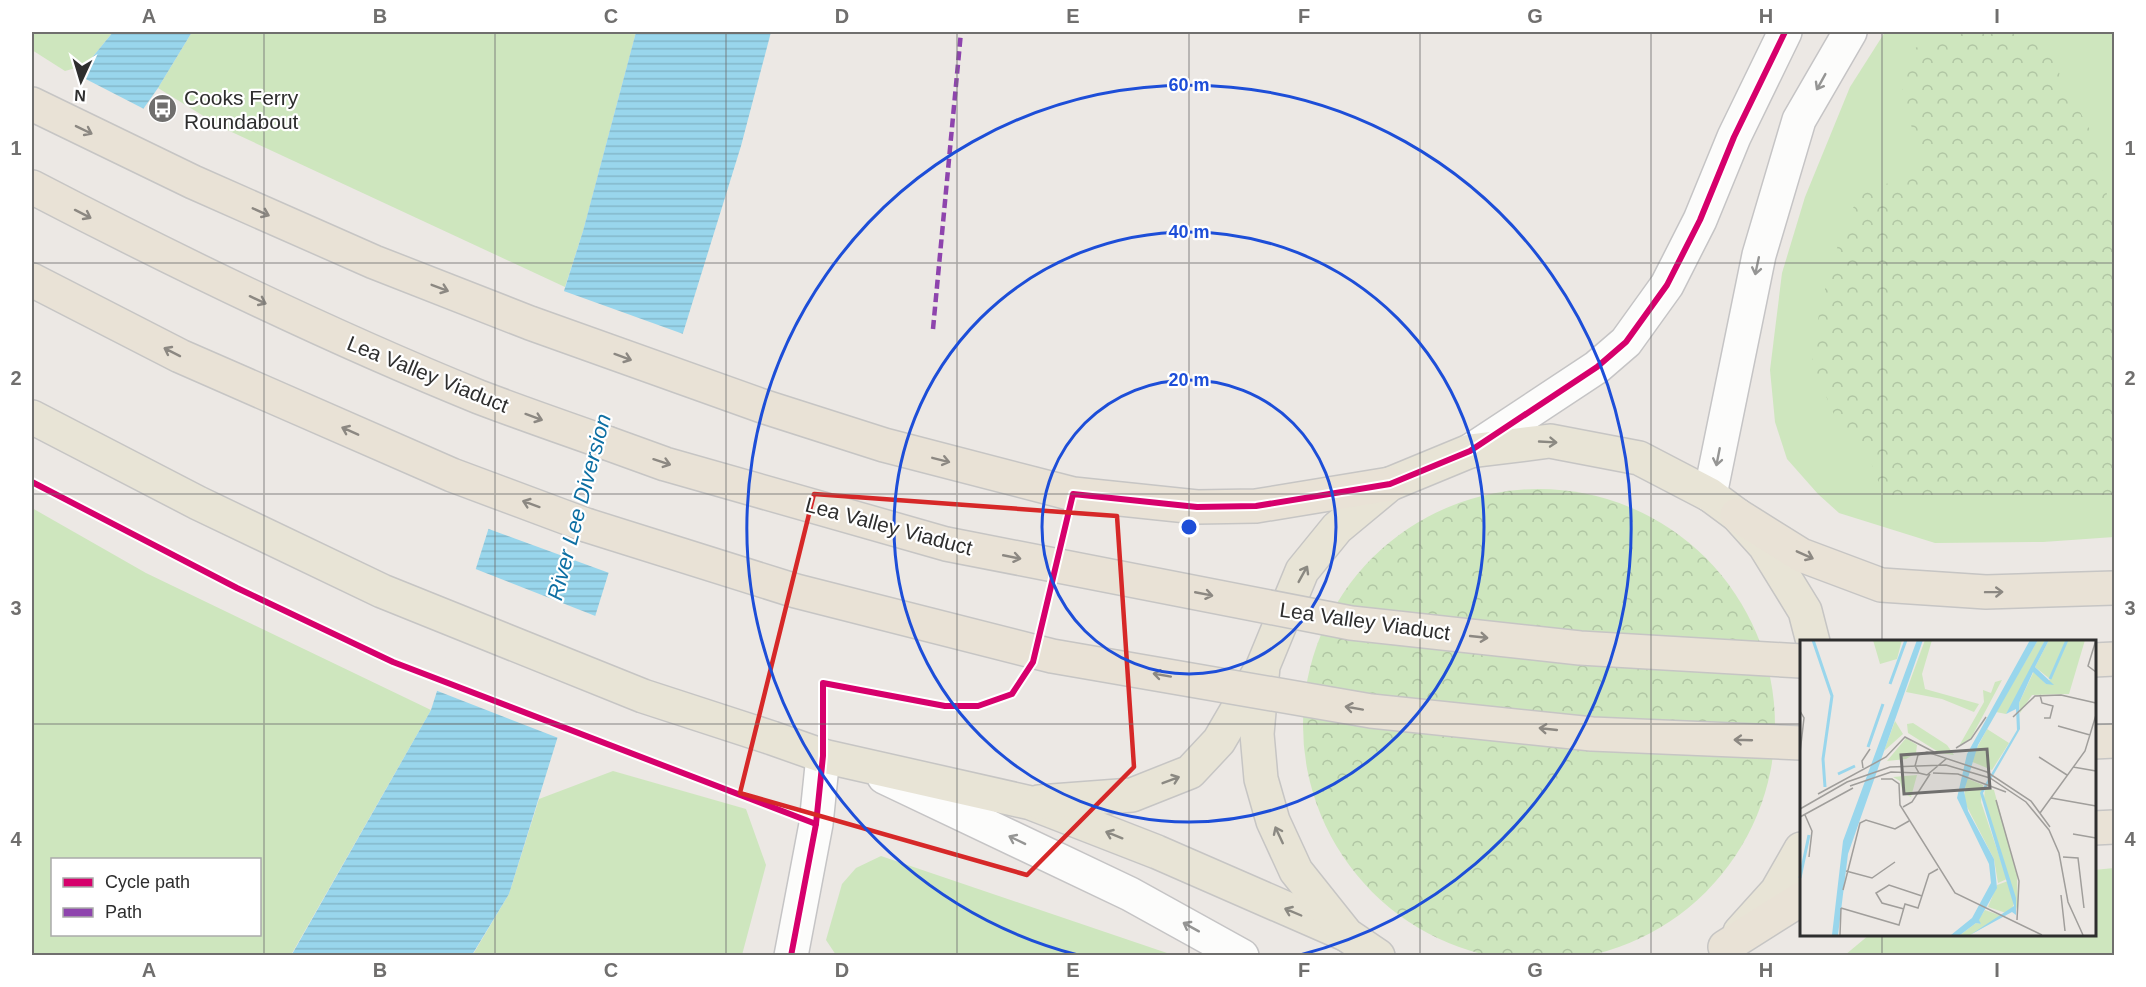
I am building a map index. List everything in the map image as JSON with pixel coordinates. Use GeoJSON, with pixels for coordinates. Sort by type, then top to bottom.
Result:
{"type":"FeatureCollection","features":[{"type":"Feature","properties":{"kind":"highway"},"geometry":{"type":"LineString","coordinates":[[32,104],[193,182],[374,262],[552,331],[765,407],[884,445],[1073,494],[1197,507],[1256,506],[1390,484]]}},
{"type":"Feature","properties":{"kind":"highway","name":"Lea Valley Viaduct"},"geometry":{"type":"LineString","coordinates":[[32,187],[206,276],[328,333],[480,397],[665,464],[946,544],[1351,623],[1580,648],[1800,661]]}},
{"type":"Feature","properties":{"kind":"highway"},"geometry":{"type":"LineString","coordinates":[[32,280],[180,356],[452,475],[586,525],[796,591],[1052,656],[1371,711],[1592,734],[1800,743]]}},
{"type":"Feature","properties":{"kind":"highway"},"geometry":{"type":"LineString","coordinates":[[1737,515],[1801,555],[1881,585],[1986,592],[2115,588]]}},
{"type":"Feature","properties":{"kind":"highway"},"geometry":{"type":"LineString","coordinates":[[2095,660],[2115,659]]}},
{"type":"Feature","properties":{"kind":"highway"},"geometry":{"type":"LineString","coordinates":[[2095,742],[2115,741]]}},
{"type":"Feature","properties":{"kind":"highway"},"geometry":{"type":"LineString","coordinates":[[2095,828],[2115,827]]}},
{"type":"Feature","properties":{"kind":"highway"},"geometry":{"type":"LineString","coordinates":[[1720,951],[1800,901]]}},
{"type":"Feature","properties":{"kind":"main road"},"geometry":{"type":"LineString","coordinates":[[32,417],[198,503],[382,591],[643,696],[823,756],[1031,802],[1157,852],[1347,935],[1378,956]]}},
{"type":"Feature","properties":{"kind":"main road"},"geometry":{"type":"LineString","coordinates":[[1031,802],[1132,795],[1190,772],[1219,741],[1263,666],[1302,572],[1337,528],[1390,484],[1470,451],[1550,441],[1639,458],[1710,495],[1737,515],[1765,546],[1805,611],[1813,640]]}},
{"type":"Feature","properties":{"kind":"main road"},"geometry":{"type":"LineString","coordinates":[[1263,666],[1257,734],[1261,779],[1273,821],[1296,871],[1347,935]]}},
{"type":"Feature","properties":{"kind":"main road"},"geometry":{"type":"LineString","coordinates":[[1720,951],[1777,891],[1800,851]]}},
{"type":"Feature","properties":{"kind":"street"},"geometry":{"type":"LineString","coordinates":[[1470,451],[1597,367],[1626,342],[1672,276],[1700,220],[1734,137],[1785,32]]}},
{"type":"Feature","properties":{"kind":"street"},"geometry":{"type":"LineString","coordinates":[[1710,495],[1759,255],[1796,131],[1850,32]]}},
{"type":"Feature","properties":{"kind":"street"},"geometry":{"type":"LineString","coordinates":[[791,956],[816,824],[823,756]]}},
{"type":"Feature","properties":{"kind":"street"},"geometry":{"type":"LineString","coordinates":[[856,763],[1130,894],[1242,956]]}},
{"type":"Feature","properties":{"kind":"highlighted area"},"geometry":{"type":"Polygon","coordinates":[[[814,494],[1117,516],[1134,767],[1027,875],[740,793],[814,494]]]}},
{"type":"Feature","properties":{"kind":"green space"},"geometry":{"type":"Polygon","coordinates":[[[32,32],[113,32],[86,65],[65,71],[32,50],[32,32]]]}},
{"type":"Feature","properties":{"kind":"green space"},"geometry":{"type":"Polygon","coordinates":[[[192,32],[636,32],[583,231],[565,287],[223,128],[158,88],[192,32]]]}},
{"type":"Feature","properties":{"kind":"green space"},"geometry":{"type":"Polygon","coordinates":[[[1885,32],[2114,32],[2114,537],[2043,542],[1935,543],[1839,513],[1818,494],[1787,459],[1775,422],[1770,370],[1782,273],[1805,197],[1850,87],[1885,32]]]}},
{"type":"Feature","properties":{"kind":"green space"},"geometry":{"type":"Polygon","coordinates":[[[2008,32],[2048,44],[2060,75],[2096,141],[2114,229],[2114,496],[1884,497],[1871,462],[1843,435],[1812,364],[1820,306],[1845,221],[1864,190],[1893,182],[1925,154],[1900,103],[1911,49],[1965,33],[2008,32]]]}},
{"type":"Feature","properties":{"kind":"green space"},"geometry":{"type":"Polygon","coordinates":[[[1539,489],[1585,494],[1629,507],[1670,529],[1706,558],[1735,594],[1757,635],[1770,679],[1775,725],[1770,771],[1757,815],[1735,856],[1706,892],[1670,921],[1629,943],[1585,956],[1539,961],[1493,956],[1449,943],[1408,921],[1372,892],[1343,856],[1321,815],[1308,771],[1303,725],[1308,679],[1321,635],[1343,594],[1372,558],[1408,529],[1449,507],[1493,494],[1539,489]]]}},
{"type":"Feature","properties":{"kind":"green space"},"geometry":{"type":"Polygon","coordinates":[[[32,508],[146,573],[431,710],[291,955],[32,955],[32,508]]]}},
{"type":"Feature","properties":{"kind":"green space"},"geometry":{"type":"Polygon","coordinates":[[[613,771],[746,809],[766,865],[742,955],[472,956],[509,894],[539,799],[613,771]]]}},
{"type":"Feature","properties":{"kind":"green space"},"geometry":{"type":"Polygon","coordinates":[[[881,856],[1170,955],[836,955],[826,940],[842,884],[856,868],[881,856]]]}},
{"type":"Feature","properties":{"kind":"green space"},"geometry":{"type":"Polygon","coordinates":[[[2114,868],[2114,955],[1845,955],[1868,936],[2095,936],[2095,870],[2114,868]]]}},
{"type":"Feature","properties":{"kind":"water"},"geometry":{"type":"Polygon","coordinates":[[[113,32],[192,32],[158,88],[32,267],[32,142],[86,65],[113,32]]]}},
{"type":"Feature","properties":{"kind":"water","name":"River Lee Diversion"},"geometry":{"type":"Polygon","coordinates":[[[636,32],[771,32],[741,146],[509,894],[472,955],[291,956],[431,710],[583,231],[636,32]]]}},
{"type":"Feature","properties":{"kind":"pier"},"geometry":{"type":"Polygon","coordinates":[[[76,74],[146,110],[32,270],[32,136],[76,74]]]}},
{"type":"Feature","properties":{"kind":"pier"},"geometry":{"type":"Polygon","coordinates":[[[561,290],[686,335],[612,574],[486,528],[561,290]]]}},
{"type":"Feature","properties":{"kind":"pier"},"geometry":{"type":"Polygon","coordinates":[[[473,568],[598,617],[561,739],[435,690],[473,568]]]}},
{"type":"Feature","properties":{"kind":"marked path"},"geometry":{"type":"LineString","coordinates":[[933,329],[961,32]]}},
{"type":"Feature","properties":{"kind":"cycle path"},"geometry":{"type":"LineString","coordinates":[[791,956],[816,824],[823,756],[823,683],[945,706],[978,706],[1012,694],[1033,662],[1073,494],[1197,507],[1256,506],[1390,484],[1470,451],[1597,367],[1626,342],[1667,285],[1700,220],[1734,137],[1785,32]]}},
{"type":"Feature","properties":{"kind":"cycle path"},"geometry":{"type":"LineString","coordinates":[[32,482],[237,588],[393,662],[816,824]]}},
{"type":"Feature","properties":{"kind":"place","name":"Cooks Ferry Roundabout"},"geometry":{"type":"Point","coordinates":[163,109]}}]}
